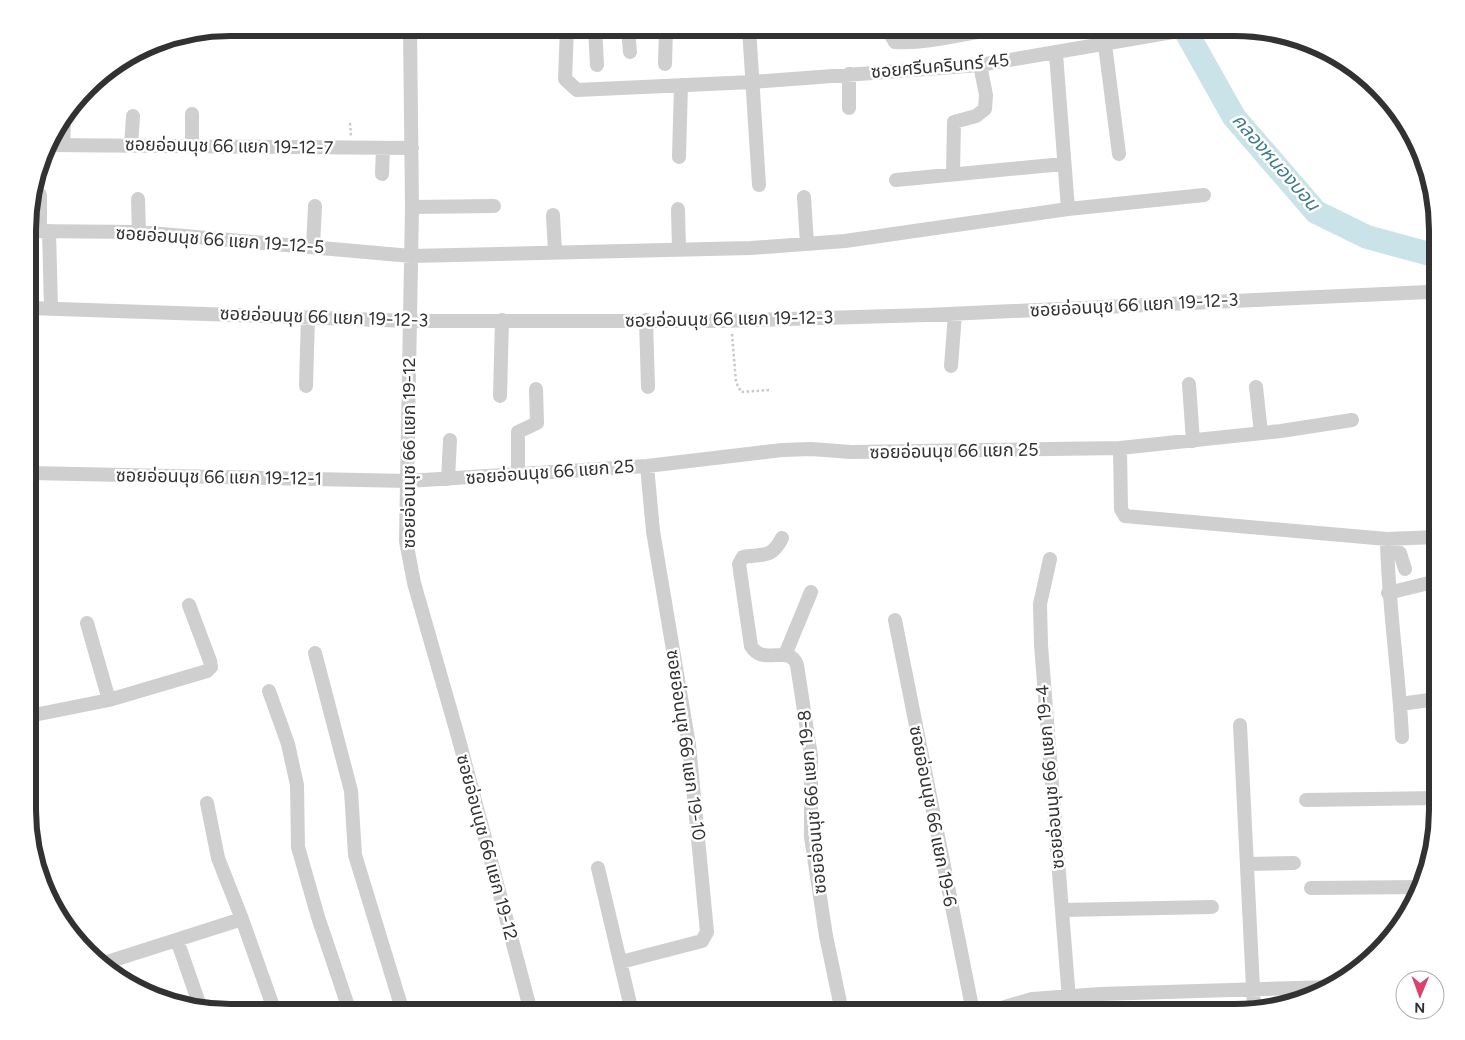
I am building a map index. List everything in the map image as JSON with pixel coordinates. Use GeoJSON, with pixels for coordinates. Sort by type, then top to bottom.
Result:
{"type":"FeatureCollection","features":[{"type":"Feature","properties":{"kind":"street","name":"ซอยอ่อนนุช 66 แยก 19-12"},"geometry":{"type":"LineString","coordinates":[[410,36],[412,207],[406,541],[414,583],[459,740],[528,1004]]}},
{"type":"Feature","properties":{"kind":"street","name":"ซอยศรีนครินทร์ 45"},"geometry":{"type":"LineString","coordinates":[[567,36],[564,79],[577,90],[752,82],[980,65],[1056,54],[1141,36]]}},
{"type":"Feature","properties":{"kind":"street"},"geometry":{"type":"LineString","coordinates":[[596,36],[597,65]]}},
{"type":"Feature","properties":{"kind":"street"},"geometry":{"type":"LineString","coordinates":[[629,36],[630,52]]}},
{"type":"Feature","properties":{"kind":"street"},"geometry":{"type":"LineString","coordinates":[[665,64],[666,36]]}},
{"type":"Feature","properties":{"kind":"street"},"geometry":{"type":"LineString","coordinates":[[749,36],[759,185]]}},
{"type":"Feature","properties":{"kind":"street"},"geometry":{"type":"LineString","coordinates":[[892,36],[896,42],[914,43],[948,36]]}},
{"type":"Feature","properties":{"kind":"street"},"geometry":{"type":"LineString","coordinates":[[1105,45],[1119,154]]}},
{"type":"Feature","properties":{"kind":"street"},"geometry":{"type":"LineString","coordinates":[[1056,54],[1063,164],[1068,209]]}},
{"type":"Feature","properties":{"kind":"street"},"geometry":{"type":"LineString","coordinates":[[953,174],[954,122],[976,116],[985,109],[986,95],[980,65]]}},
{"type":"Feature","properties":{"kind":"street"},"geometry":{"type":"LineString","coordinates":[[849,74],[849,108]]}},
{"type":"Feature","properties":{"kind":"street"},"geometry":{"type":"LineString","coordinates":[[679,158],[681,85]]}},
{"type":"Feature","properties":{"kind":"street"},"geometry":{"type":"LineString","coordinates":[[192,114],[192,146]]}},
{"type":"Feature","properties":{"kind":"street"},"geometry":{"type":"LineString","coordinates":[[131,146],[133,116]]}},
{"type":"Feature","properties":{"kind":"street"},"geometry":{"type":"LineString","coordinates":[[63,145],[64,131]]}},
{"type":"Feature","properties":{"kind":"street","name":"ซอยอ่อนนุช 66 แยก 19-12-7"},"geometry":{"type":"LineString","coordinates":[[56,145],[412,148]]}},
{"type":"Feature","properties":{"kind":"street"},"geometry":{"type":"LineString","coordinates":[[382,174],[383,148]]}},
{"type":"Feature","properties":{"kind":"street"},"geometry":{"type":"LineString","coordinates":[[896,180],[1063,164]]}},
{"type":"Feature","properties":{"kind":"street"},"geometry":{"type":"LineString","coordinates":[[40,195],[40,231],[51,308]]}},
{"type":"Feature","properties":{"kind":"street","name":"ซอยอ่อนนุช 66 แยก 19-12-5"},"geometry":{"type":"LineString","coordinates":[[40,231],[138,232],[411,256],[751,248],[845,241],[1068,209],[1204,195]]}},
{"type":"Feature","properties":{"kind":"street"},"geometry":{"type":"LineString","coordinates":[[804,196],[807,244]]}},
{"type":"Feature","properties":{"kind":"street"},"geometry":{"type":"LineString","coordinates":[[138,199],[138,232]]}},
{"type":"Feature","properties":{"kind":"street"},"geometry":{"type":"LineString","coordinates":[[313,247],[315,206]]}},
{"type":"Feature","properties":{"kind":"street"},"geometry":{"type":"LineString","coordinates":[[412,207],[494,206]]}},
{"type":"Feature","properties":{"kind":"street"},"geometry":{"type":"LineString","coordinates":[[678,209],[679,249]]}},
{"type":"Feature","properties":{"kind":"street"},"geometry":{"type":"LineString","coordinates":[[553,216],[555,252]]}},
{"type":"Feature","properties":{"kind":"street","name":"ซอยอ่อนนุช 66 แยก 19-12-3"},"geometry":{"type":"LineString","coordinates":[[36,308],[410,321],[731,320],[955,314],[1428,292]]}},
{"type":"Feature","properties":{"kind":"street"},"geometry":{"type":"LineString","coordinates":[[951,366],[955,314]]}},
{"type":"Feature","properties":{"kind":"street"},"geometry":{"type":"LineString","coordinates":[[306,386],[308,317]]}},
{"type":"Feature","properties":{"kind":"street"},"geometry":{"type":"LineString","coordinates":[[500,396],[502,320]]}},
{"type":"Feature","properties":{"kind":"street"},"geometry":{"type":"LineString","coordinates":[[646,320],[648,387]]}},
{"type":"Feature","properties":{"kind":"street"},"geometry":{"type":"LineString","coordinates":[[1189,384],[1193,441]]}},
{"type":"Feature","properties":{"kind":"street"},"geometry":{"type":"LineString","coordinates":[[1256,386],[1260,433]]}},
{"type":"Feature","properties":{"kind":"street"},"geometry":{"type":"LineString","coordinates":[[518,474],[518,432],[537,423],[536,389]]}},
{"type":"Feature","properties":{"kind":"street","name":"ซอยอ่อนนุช 66 แยก 25"},"geometry":{"type":"LineString","coordinates":[[408,481],[647,466],[811,449],[851,452],[1120,448],[1260,433],[1352,420]]}},
{"type":"Feature","properties":{"kind":"street"},"geometry":{"type":"LineString","coordinates":[[448,479],[450,440]]}},
{"type":"Feature","properties":{"kind":"street"},"geometry":{"type":"LineString","coordinates":[[1120,448],[1122,509],[1125,516],[1387,543],[1429,538]]}},
{"type":"Feature","properties":{"kind":"street","name":"ซอยอ่อนนุช 66 แยก 19-10"},"geometry":{"type":"LineString","coordinates":[[620,962],[702,941],[707,932],[689,744],[653,531],[647,466]]}},
{"type":"Feature","properties":{"kind":"street","name":"ซอยอ่อนนุช 66 แยก 19-12-1"},"geometry":{"type":"LineString","coordinates":[[36,473],[408,481]]}},
{"type":"Feature","properties":{"kind":"street"},"geometry":{"type":"LineString","coordinates":[[782,538],[777,549],[771,553],[743,557],[739,564],[751,646],[760,656],[785,655],[811,592]]}},
{"type":"Feature","properties":{"kind":"street"},"geometry":{"type":"LineString","coordinates":[[1387,543],[1400,553],[1405,569]]}},
{"type":"Feature","properties":{"kind":"street"},"geometry":{"type":"LineString","coordinates":[[1387,543],[1388,593],[1402,737]]}},
{"type":"Feature","properties":{"kind":"street","name":"ซอยอ่อนนุช 66 แยก 19-4"},"geometry":{"type":"LineString","coordinates":[[1050,559],[1040,604],[1041,645],[1069,1004]]}},
{"type":"Feature","properties":{"kind":"street"},"geometry":{"type":"LineString","coordinates":[[1388,593],[1429,583]]}},
{"type":"Feature","properties":{"kind":"street"},"geometry":{"type":"LineString","coordinates":[[36,715],[109,700],[207,671],[211,667],[210,660],[188,605]]}},
{"type":"Feature","properties":{"kind":"street","name":"ซอยอ่อนนุช 66 แยก 19-6"},"geometry":{"type":"LineString","coordinates":[[894,620],[971,1004]]}},
{"type":"Feature","properties":{"kind":"street"},"geometry":{"type":"LineString","coordinates":[[86,623],[109,700]]}},
{"type":"Feature","properties":{"kind":"street"},"geometry":{"type":"LineString","coordinates":[[315,652],[351,791],[355,855],[401,1004]]}},
{"type":"Feature","properties":{"kind":"street","name":"ซอยอ่อนนุช 66 แยก 19-8"},"geometry":{"type":"LineString","coordinates":[[785,655],[795,660],[797,665],[811,756],[811,837],[826,936],[840,1004]]}},
{"type":"Feature","properties":{"kind":"street"},"geometry":{"type":"LineString","coordinates":[[269,691],[288,744],[297,785],[298,846],[318,917],[347,1004]]}},
{"type":"Feature","properties":{"kind":"street"},"geometry":{"type":"LineString","coordinates":[[1400,704],[1429,700]]}},
{"type":"Feature","properties":{"kind":"street"},"geometry":{"type":"LineString","coordinates":[[1240,725],[1254,1003]]}},
{"type":"Feature","properties":{"kind":"street"},"geometry":{"type":"LineString","coordinates":[[1306,800],[1429,798]]}},
{"type":"Feature","properties":{"kind":"street"},"geometry":{"type":"LineString","coordinates":[[207,803],[218,858],[272,1004]]}},
{"type":"Feature","properties":{"kind":"street"},"geometry":{"type":"LineString","coordinates":[[1247,864],[1294,864]]}},
{"type":"Feature","properties":{"kind":"street"},"geometry":{"type":"LineString","coordinates":[[598,868],[630,1004]]}},
{"type":"Feature","properties":{"kind":"street"},"geometry":{"type":"LineString","coordinates":[[1311,888],[1413,887]]}},
{"type":"Feature","properties":{"kind":"street"},"geometry":{"type":"LineString","coordinates":[[1062,910],[1212,907]]}},
{"type":"Feature","properties":{"kind":"street"},"geometry":{"type":"LineString","coordinates":[[109,962],[242,919]]}},
{"type":"Feature","properties":{"kind":"street"},"geometry":{"type":"LineString","coordinates":[[177,940],[199,1001]]}},
{"type":"Feature","properties":{"kind":"street"},"geometry":{"type":"LineString","coordinates":[[1015,1004],[1032,999],[1068,997],[1312,988]]}},
{"type":"Feature","properties":{"kind":"path"},"geometry":{"type":"LineString","coordinates":[[731,320],[736,382],[741,392],[769,390]]}},
{"type":"Feature","properties":{"kind":"waterway","name":"คลองหนองบอน"},"geometry":{"type":"LineString","coordinates":[[1188,36],[1234,117],[1316,212],[1367,237],[1429,254]]}}]}
